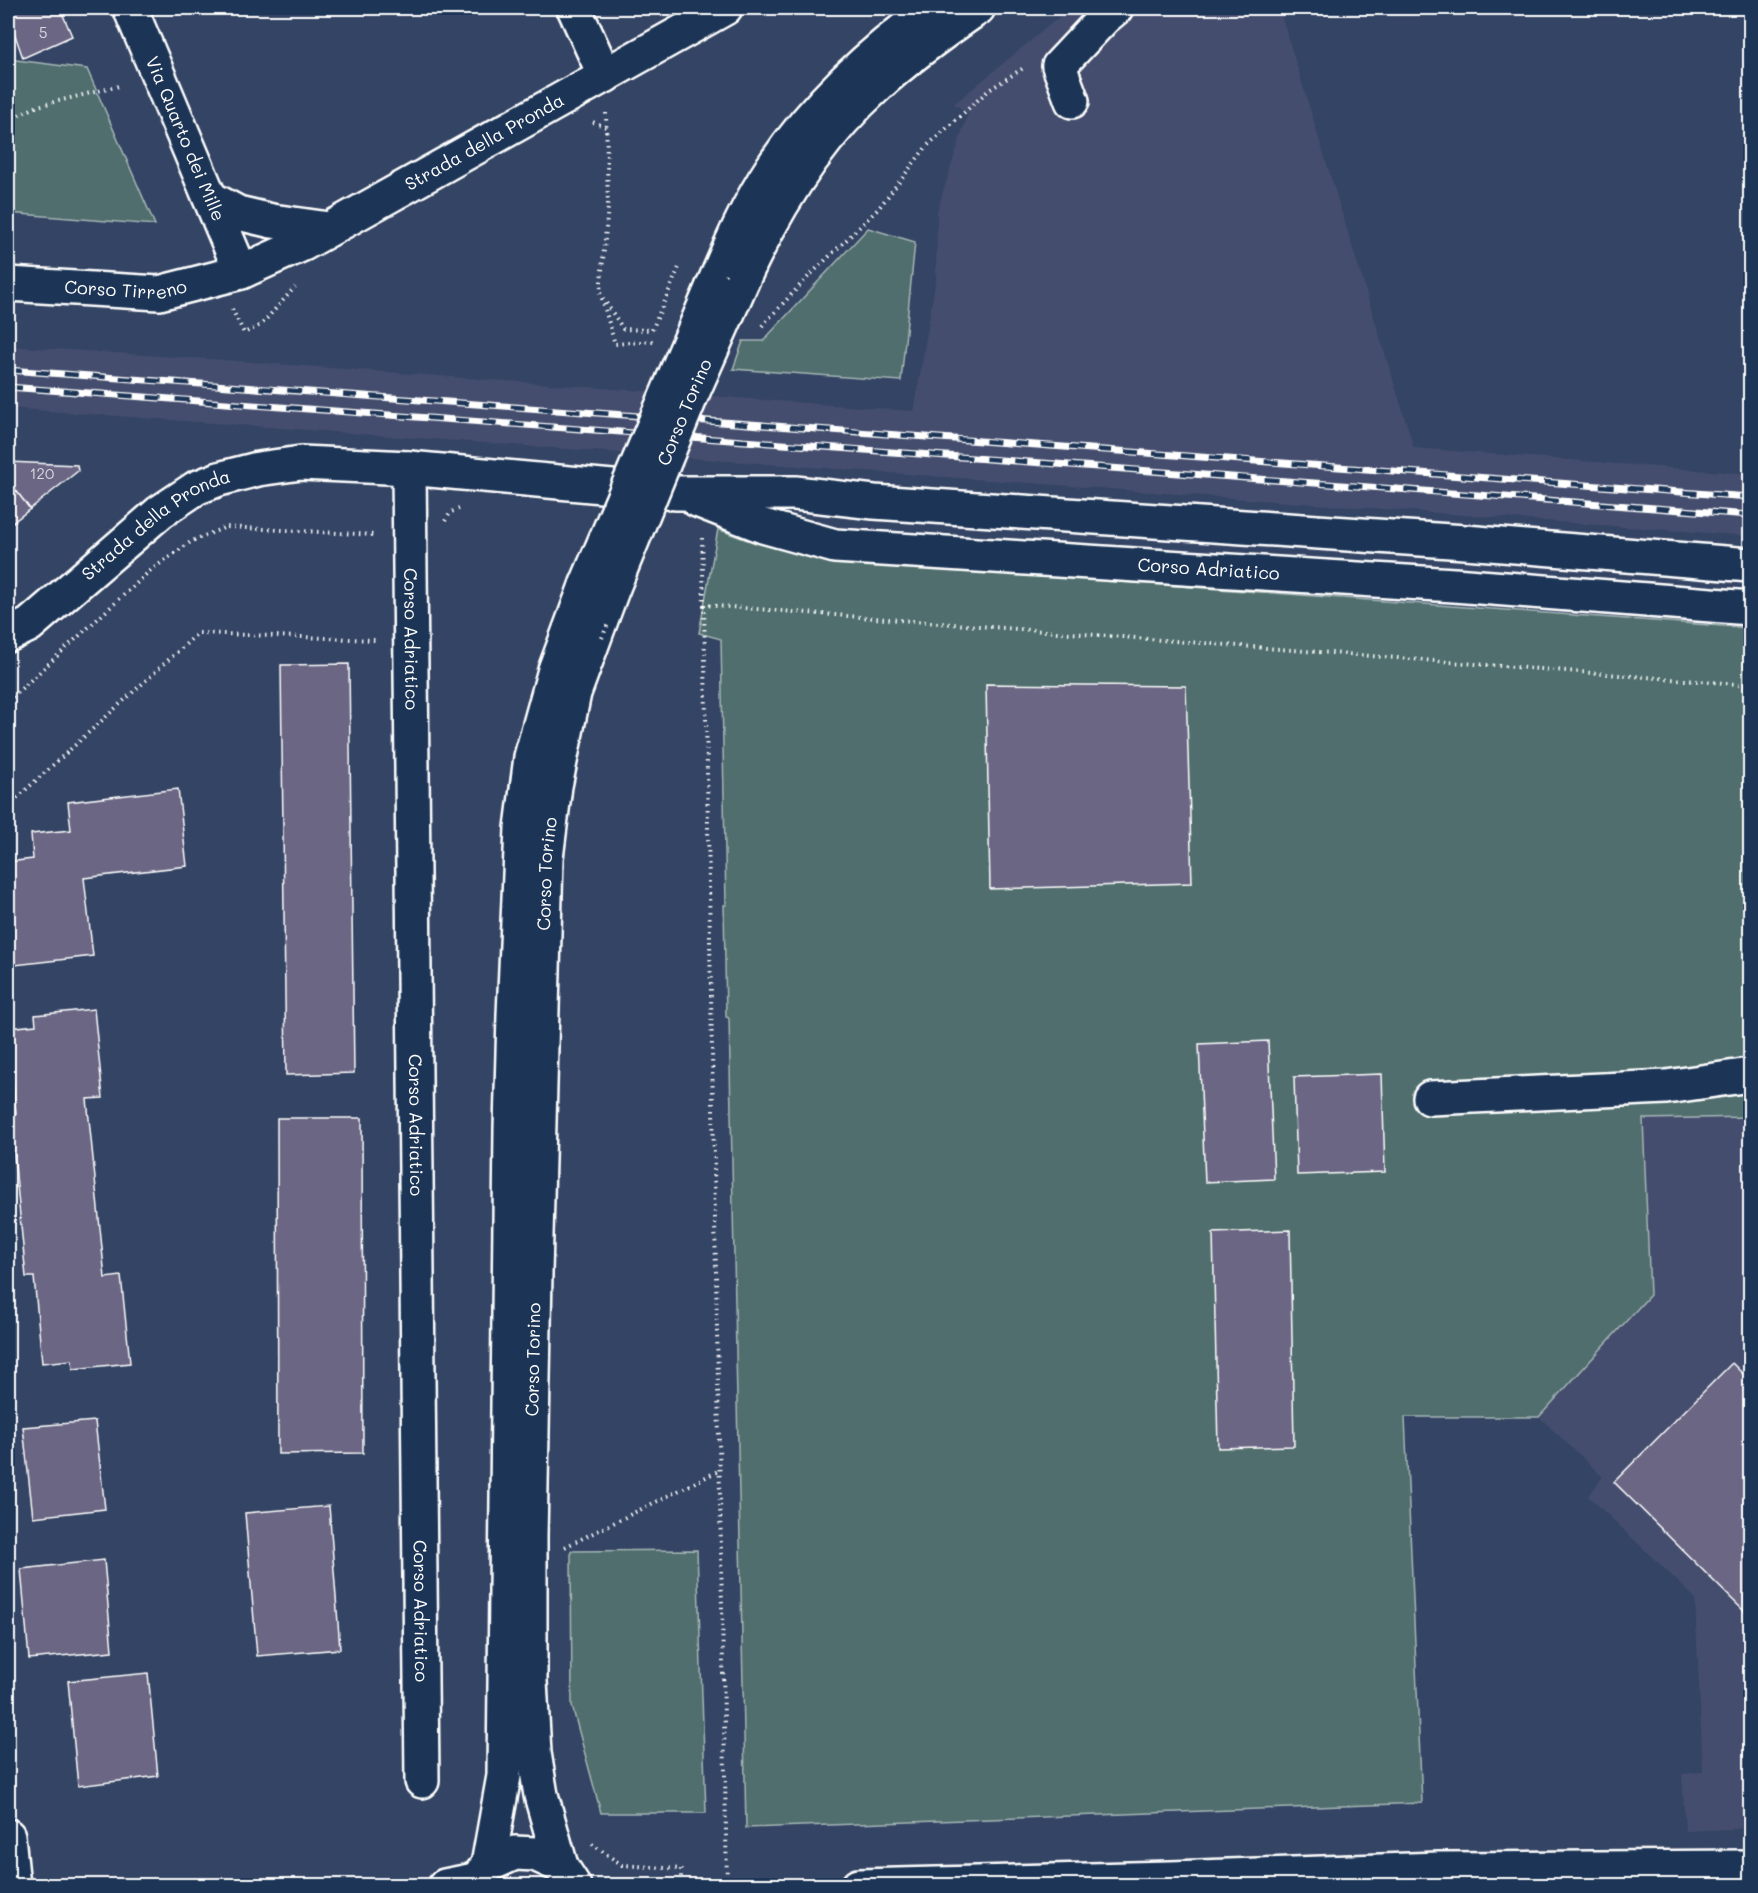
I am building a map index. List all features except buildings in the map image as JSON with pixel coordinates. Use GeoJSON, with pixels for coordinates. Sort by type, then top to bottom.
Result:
{"type":"FeatureCollection","features":[{"type":"Feature","properties":{"kind":"street","name":"Via Quarto dei Mille"},"geometry":{"type":"LineString","coordinates":[[130,8],[241,272]]}},
{"type":"Feature","properties":{"kind":"street"},"geometry":{"type":"LineString","coordinates":[[574,8],[605,76]]}},
{"type":"Feature","properties":{"kind":"street","name":"Strada della Pronda"},"geometry":{"type":"LineString","coordinates":[[241,272],[303,244],[725,8]]}},
{"type":"Feature","properties":{"kind":"street","name":"Corso Torino"},"geometry":{"type":"LineString","coordinates":[[470,1879],[504,1776],[514,1015],[522,828],[534,746],[555,670],[599,588],[691,396],[727,284],[729,249],[771,169],[829,95],[863,62],[932,8]]}},
{"type":"Feature","properties":{"kind":"street","name":"Corso Torino"},"geometry":{"type":"LineString","coordinates":[[567,1876],[540,1795],[534,1753],[530,1681],[530,1537],[546,858],[555,786],[574,693],[595,633],[599,588],[690,338],[812,158],[840,123],[876,87],[913,55],[978,8]]}},
{"type":"Feature","properties":{"kind":"street"},"geometry":{"type":"LineString","coordinates":[[1072,101],[1059,66],[1116,8]]}},
{"type":"Feature","properties":{"kind":"street"},"geometry":{"type":"LineString","coordinates":[[210,198],[238,213],[272,221],[329,229]]}},
{"type":"Feature","properties":{"kind":"street","name":"Corso Tirreno"},"geometry":{"type":"LineString","coordinates":[[8,284],[159,293],[241,272]]}},
{"type":"Feature","properties":{"kind":"street","name":"Strada della Pronda"},"geometry":{"type":"LineString","coordinates":[[8,659],[18,630],[160,512],[196,488],[219,479],[258,469],[301,463]]}},
{"type":"Feature","properties":{"kind":"street","name":"Corso Adriatico"},"geometry":{"type":"LineString","coordinates":[[301,463],[409,468],[677,493],[795,493],[874,502],[1465,542],[1750,565]]}},
{"type":"Feature","properties":{"kind":"street","name":"Corso Adriatico"},"geometry":{"type":"LineString","coordinates":[[409,468],[422,1781]]}},
{"type":"Feature","properties":{"kind":"street","name":"Corso Adriatico"},"geometry":{"type":"LineString","coordinates":[[677,493],[763,526],[835,546],[1454,585],[1750,608]]}},
{"type":"Feature","properties":{"kind":"street"},"geometry":{"type":"LineString","coordinates":[[1454,585],[1465,542]]}},
{"type":"Feature","properties":{"kind":"street"},"geometry":{"type":"LineString","coordinates":[[1430,1098],[1666,1087],[1750,1075]]}},
{"type":"Feature","properties":{"kind":"street"},"geometry":{"type":"LineString","coordinates":[[8,1836],[13,1886]]}},
{"type":"Feature","properties":{"kind":"street"},"geometry":{"type":"LineString","coordinates":[[470,1879],[515,1853],[535,1854],[567,1876]]}},
{"type":"Feature","properties":{"kind":"street"},"geometry":{"type":"LineString","coordinates":[[858,1886],[1439,1869],[1750,1867]]}},
{"type":"Feature","properties":{"kind":"path"},"geometry":{"type":"LineString","coordinates":[[756,332],[805,280],[878,209],[927,146],[989,90],[1034,61]]}},
{"type":"Feature","properties":{"kind":"path"},"geometry":{"type":"LineString","coordinates":[[8,120],[38,106],[119,86]]}},
{"type":"Feature","properties":{"kind":"path"},"geometry":{"type":"LineString","coordinates":[[606,127],[608,207],[600,292],[615,344],[690,338]]}},
{"type":"Feature","properties":{"kind":"path"},"geometry":{"type":"LineString","coordinates":[[600,292],[622,329],[652,330],[680,265]]}},
{"type":"Feature","properties":{"kind":"path"},"geometry":{"type":"LineString","coordinates":[[440,529],[451,512],[461,508]]}},
{"type":"Feature","properties":{"kind":"path"},"geometry":{"type":"LineString","coordinates":[[8,701],[151,570],[192,541],[226,527],[380,535]]}},
{"type":"Feature","properties":{"kind":"path"},"geometry":{"type":"LineString","coordinates":[[702,534],[727,1886]]}},
{"type":"Feature","properties":{"kind":"path"},"geometry":{"type":"LineString","coordinates":[[704,605],[1750,685]]}},
{"type":"Feature","properties":{"kind":"path"},"geometry":{"type":"LineString","coordinates":[[8,806],[198,633],[410,642]]}},
{"type":"Feature","properties":{"kind":"path"},"geometry":{"type":"LineString","coordinates":[[556,1552],[720,1470]]}},
{"type":"Feature","properties":{"kind":"path"},"geometry":{"type":"LineString","coordinates":[[590,1843],[622,1865],[681,1869],[681,1886]]}},
{"type":"Feature","properties":{"kind":"shaded area"},"geometry":{"type":"Polygon","coordinates":[[[1070,8],[1279,8],[1414,448],[1750,474],[1750,536],[8,408],[8,346],[914,411],[936,278],[937,211],[968,113],[954,104],[1070,8]]]}},
{"type":"Feature","properties":{"kind":"shaded area"},"geometry":{"type":"Polygon","coordinates":[[[1750,1117],[1750,1828],[1685,1831],[1682,1774],[1703,1772],[1695,1598],[1588,1496],[1603,1477],[1539,1417],[1650,1295],[1643,1119],[1750,1117]]]}},
{"type":"Feature","properties":{"kind":"green space"},"geometry":{"type":"Polygon","coordinates":[[[8,59],[87,69],[155,225],[8,213],[8,59]]]}},
{"type":"Feature","properties":{"kind":"green space"},"geometry":{"type":"Polygon","coordinates":[[[868,228],[915,242],[901,381],[733,369],[743,341],[763,341],[868,228]]]}},
{"type":"Feature","properties":{"kind":"green space"},"geometry":{"type":"Polygon","coordinates":[[[718,529],[783,550],[851,562],[1750,628],[1750,1117],[1643,1119],[1650,1295],[1539,1417],[1405,1417],[1422,1803],[746,1828],[729,1018],[726,1017],[721,639],[699,633],[718,529]]]}},
{"type":"Feature","properties":{"kind":"green space"},"geometry":{"type":"Polygon","coordinates":[[[697,1550],[706,1813],[601,1813],[572,1706],[571,1551],[697,1550]]]}},
{"type":"Feature","properties":{"kind":"railway"},"geometry":{"type":"LineString","coordinates":[[8,370],[1750,497]]}},
{"type":"Feature","properties":{"kind":"railway"},"geometry":{"type":"LineString","coordinates":[[8,387],[1750,515]]}}]}
